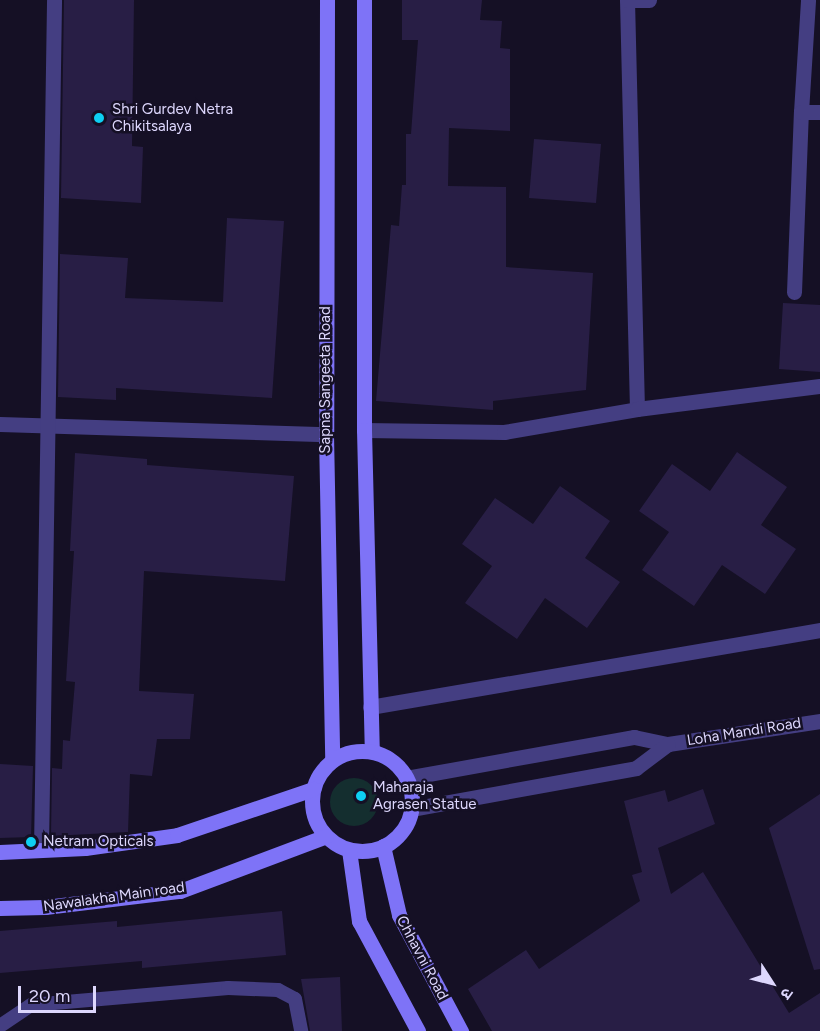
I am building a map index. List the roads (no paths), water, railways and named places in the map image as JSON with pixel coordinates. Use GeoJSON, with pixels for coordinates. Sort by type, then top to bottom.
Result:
{"type":"FeatureCollection","features":[{"type":"Feature","properties":{"kind":"main road","name":"Sapna Sangeeta Road"},"geometry":{"type":"LineString","coordinates":[[327,0],[326,434],[332,760]]}},
{"type":"Feature","properties":{"kind":"main road"},"geometry":{"type":"LineString","coordinates":[[364,0],[364,429],[372,751]]}},
{"type":"Feature","properties":{"kind":"main road"},"geometry":{"type":"LineString","coordinates":[[0,852],[85,848],[177,835],[313,789],[332,760],[351,752],[372,751],[390,759],[406,778],[412,795],[411,809],[397,837],[383,846],[349,850],[326,836],[316,822],[313,789]]}},
{"type":"Feature","properties":{"kind":"main road","name":"Nawalakha Main road"},"geometry":{"type":"LineString","coordinates":[[0,908],[45,907],[180,891],[326,836]]}},
{"type":"Feature","properties":{"kind":"main road","name":"Chhavni Road"},"geometry":{"type":"LineString","coordinates":[[383,846],[399,915],[461,1031]]}},
{"type":"Feature","properties":{"kind":"main road"},"geometry":{"type":"LineString","coordinates":[[349,850],[359,921],[418,1031]]}},
{"type":"Feature","properties":{"kind":"street"},"geometry":{"type":"LineString","coordinates":[[41,849],[54,0]]}},
{"type":"Feature","properties":{"kind":"street"},"geometry":{"type":"LineString","coordinates":[[637,409],[627,0],[649,0]]}},
{"type":"Feature","properties":{"kind":"street"},"geometry":{"type":"LineString","coordinates":[[794,292],[808,0]]}},
{"type":"Feature","properties":{"kind":"street"},"geometry":{"type":"LineString","coordinates":[[801,112],[820,112]]}},
{"type":"Feature","properties":{"kind":"street"},"geometry":{"type":"LineString","coordinates":[[364,429],[504,432],[637,409],[820,386]]}},
{"type":"Feature","properties":{"kind":"street"},"geometry":{"type":"LineString","coordinates":[[0,424],[326,434]]}},
{"type":"Feature","properties":{"kind":"street"},"geometry":{"type":"LineString","coordinates":[[370,707],[820,630]]}},
{"type":"Feature","properties":{"kind":"street","name":"Loha Mandi Road"},"geometry":{"type":"LineString","coordinates":[[668,744],[820,721]]}},
{"type":"Feature","properties":{"kind":"street"},"geometry":{"type":"LineString","coordinates":[[406,778],[634,737],[668,744]]}},
{"type":"Feature","properties":{"kind":"street"},"geometry":{"type":"LineString","coordinates":[[411,809],[636,768],[668,744]]}},
{"type":"Feature","properties":{"kind":"lane"},"geometry":{"type":"LineString","coordinates":[[0,1026],[31,1005],[228,988],[278,990],[288,995],[300,1011],[301,1031]]}},
{"type":"Feature","properties":{"kind":"place","name":"Shri Gurdev Netra Chikitsalaya"},"geometry":{"type":"Point","coordinates":[99,118]}},
{"type":"Feature","properties":{"kind":"place","name":"Maharaja Agrasen Statue"},"geometry":{"type":"Point","coordinates":[361,796]}},
{"type":"Feature","properties":{"kind":"place","name":"Netram Opticals"},"geometry":{"type":"Point","coordinates":[31,842]}}]}
